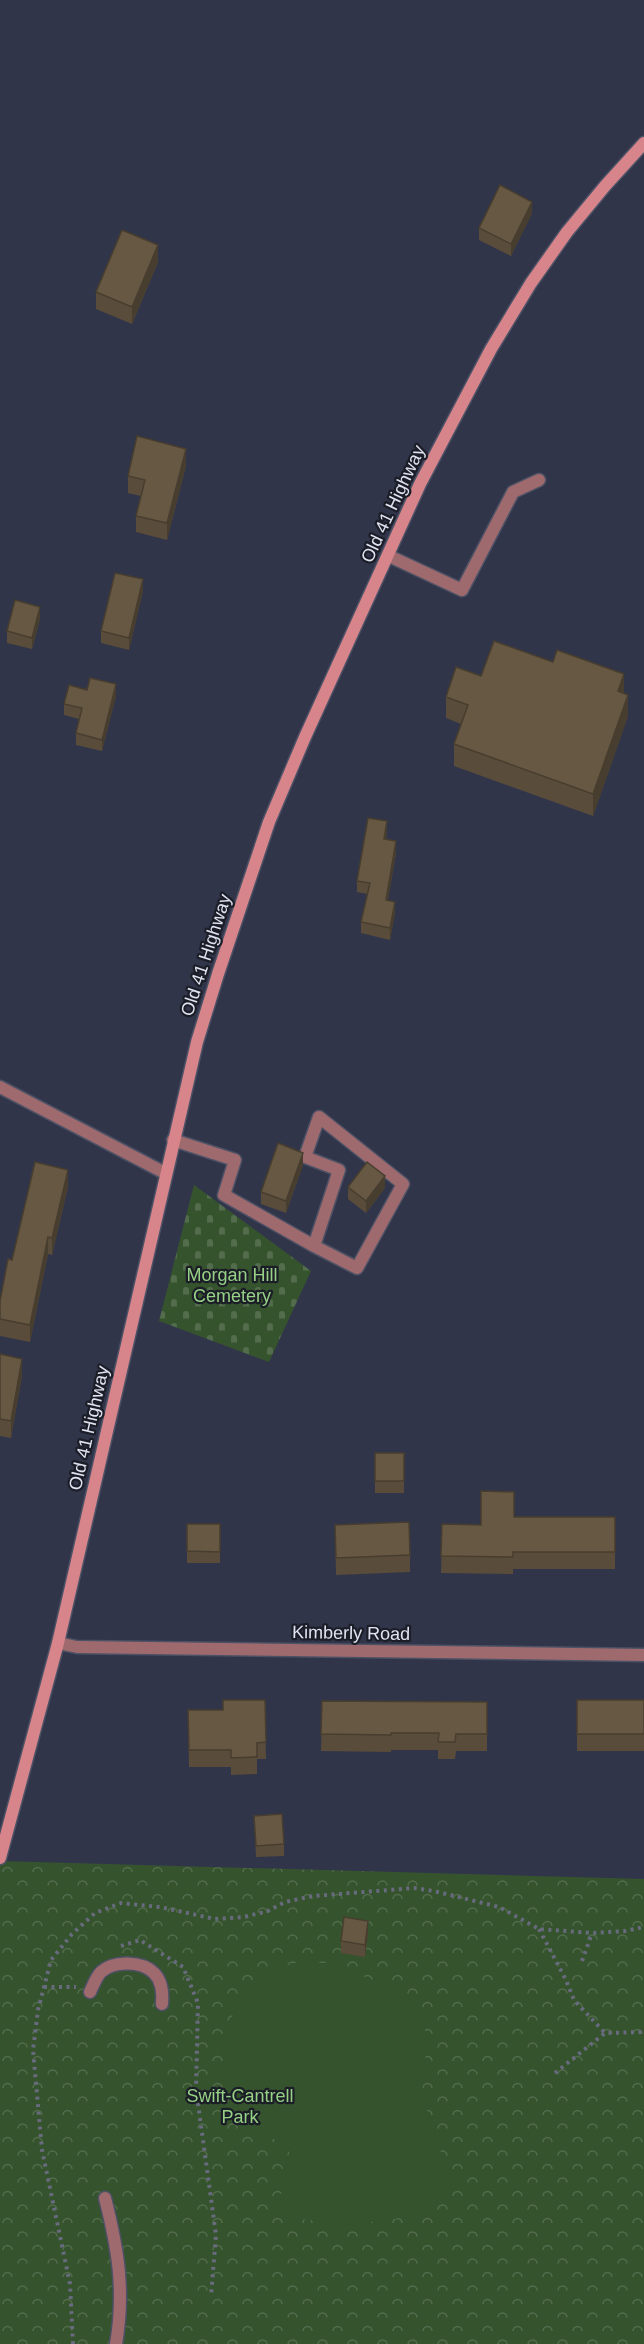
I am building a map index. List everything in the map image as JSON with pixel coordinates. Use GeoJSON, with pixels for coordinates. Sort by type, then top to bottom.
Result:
{"type":"FeatureCollection","features":[{"type":"Feature","properties":{"kind":"main road","name":"Old 41 Highway"},"geometry":{"type":"LineString","coordinates":[[0,1858],[57,1643],[197,1042],[269,822],[305,737],[420,484],[491,350],[531,283],[567,232],[644,143]]}},
{"type":"Feature","properties":{"kind":"street"},"geometry":{"type":"LineString","coordinates":[[389,556],[462,590],[513,492],[539,480]]}},
{"type":"Feature","properties":{"kind":"street"},"geometry":{"type":"LineString","coordinates":[[0,1087],[165,1173]]}},
{"type":"Feature","properties":{"kind":"street"},"geometry":{"type":"LineString","coordinates":[[173,1140],[235,1160],[224,1195],[314,1246],[357,1268],[403,1184],[319,1117],[305,1157],[339,1170],[314,1246]]}},
{"type":"Feature","properties":{"kind":"street","name":"Kimberly Road"},"geometry":{"type":"LineString","coordinates":[[57,1643],[77,1647],[644,1655]]}},
{"type":"Feature","properties":{"kind":"street"},"geometry":{"type":"LineString","coordinates":[[90,1992],[101,1972],[116,1964],[135,1964],[153,1971],[158,1978],[162,1986],[162,2004]]}},
{"type":"Feature","properties":{"kind":"street"},"geometry":{"type":"LineString","coordinates":[[105,2198],[118,2252],[121,2276],[121,2306],[116,2344]]}},
{"type":"Feature","properties":{"kind":"path"},"geometry":{"type":"LineString","coordinates":[[73,2344],[70,2284],[42,2150],[33,2050],[38,2010],[51,1960],[72,1934],[95,1913],[121,1903],[160,1906],[215,1919],[252,1916],[285,1902],[313,1896],[414,1888],[499,1907],[539,1929],[592,1933],[644,1927]]}},
{"type":"Feature","properties":{"kind":"path"},"geometry":{"type":"LineString","coordinates":[[539,1929],[574,2000],[605,2033]]}},
{"type":"Feature","properties":{"kind":"path"},"geometry":{"type":"LineString","coordinates":[[582,1961],[592,1933]]}},
{"type":"Feature","properties":{"kind":"path"},"geometry":{"type":"LineString","coordinates":[[119,1947],[140,1940],[183,1967],[198,2003],[196,2089],[216,2235],[211,2296]]}},
{"type":"Feature","properties":{"kind":"path"},"geometry":{"type":"LineString","coordinates":[[44,1987],[75,1988],[80,1980]]}},
{"type":"Feature","properties":{"kind":"path"},"geometry":{"type":"LineString","coordinates":[[555,2073],[605,2033],[644,2032]]}},
{"type":"Feature","properties":{"kind":"green space","name":"Morgan Hill Cemetery"},"geometry":{"type":"Polygon","coordinates":[[[194,1185],[311,1271],[269,1362],[159,1321],[194,1185]]]}},
{"type":"Feature","properties":{"kind":"green space","name":"Swift-Cantrell Park"},"geometry":{"type":"Polygon","coordinates":[[[0,1861],[644,1879],[644,2344],[0,2344],[0,1861]]]}},
{"type":"Feature","properties":{"kind":"green space"},"geometry":{"type":"Polygon","coordinates":[[[293,1963],[327,1963],[403,1991],[420,2010],[427,2039],[422,2094],[451,2184],[415,2216],[348,2225],[277,2216],[290,2149],[250,2122],[234,2100],[227,2081],[224,2062],[225,2043],[229,2024],[237,2006],[249,1990],[267,1975],[293,1963]]]}},
{"type":"Feature","properties":{"kind":"building"},"geometry":{"type":"Polygon","coordinates":[[[500,185],[532,202],[511,244],[479,228],[500,185]]]}},
{"type":"Feature","properties":{"kind":"building"},"geometry":{"type":"Polygon","coordinates":[[[122,230],[158,245],[132,307],[96,292],[122,230]]]}},
{"type":"Feature","properties":{"kind":"building"},"geometry":{"type":"Polygon","coordinates":[[[137,436],[186,449],[167,523],[136,516],[145,480],[128,476],[137,436]]]}},
{"type":"Feature","properties":{"kind":"building"},"geometry":{"type":"Polygon","coordinates":[[[115,573],[143,579],[129,638],[101,631],[115,573]]]}},
{"type":"Feature","properties":{"kind":"building"},"geometry":{"type":"Polygon","coordinates":[[[15,600],[40,607],[32,638],[7,631],[15,600]]]}},
{"type":"Feature","properties":{"kind":"building"},"geometry":{"type":"Polygon","coordinates":[[[494,641],[553,662],[557,650],[624,674],[618,691],[628,695],[593,794],[454,744],[468,705],[446,697],[456,667],[481,676],[494,641]]]}},
{"type":"Feature","properties":{"kind":"building"},"geometry":{"type":"Polygon","coordinates":[[[90,678],[116,684],[102,740],[76,733],[82,708],[64,704],[69,685],[87,690],[90,678]]]}},
{"type":"Feature","properties":{"kind":"building"},"geometry":{"type":"Polygon","coordinates":[[[368,818],[387,821],[384,839],[396,841],[386,900],[395,902],[390,928],[361,922],[370,883],[357,881],[368,818]]]}},
{"type":"Feature","properties":{"kind":"building"},"geometry":{"type":"Polygon","coordinates":[[[278,1143],[303,1153],[286,1201],[261,1192],[278,1143]]]}},
{"type":"Feature","properties":{"kind":"building"},"geometry":{"type":"Polygon","coordinates":[[[35,1162],[68,1170],[52,1238],[48,1237],[30,1325],[0,1319],[0,1301],[8,1259],[12,1260],[35,1162]]]}},
{"type":"Feature","properties":{"kind":"building"},"geometry":{"type":"Polygon","coordinates":[[[367,1162],[385,1176],[366,1201],[348,1187],[367,1162]]]}},
{"type":"Feature","properties":{"kind":"building"},"geometry":{"type":"Polygon","coordinates":[[[0,1354],[22,1359],[11,1421],[0,1419],[0,1354]]]}},
{"type":"Feature","properties":{"kind":"building"},"geometry":{"type":"Polygon","coordinates":[[[375,1453],[404,1453],[404,1481],[375,1481],[375,1453]]]}},
{"type":"Feature","properties":{"kind":"building"},"geometry":{"type":"Polygon","coordinates":[[[481,1491],[514,1492],[514,1517],[615,1517],[615,1552],[513,1552],[513,1557],[441,1556],[442,1524],[481,1525],[481,1491]]]}},
{"type":"Feature","properties":{"kind":"building"},"geometry":{"type":"Polygon","coordinates":[[[409,1522],[410,1555],[336,1558],[335,1525],[409,1522]]]}},
{"type":"Feature","properties":{"kind":"building"},"geometry":{"type":"Polygon","coordinates":[[[187,1524],[220,1524],[220,1552],[187,1551],[187,1524]]]}},
{"type":"Feature","properties":{"kind":"building"},"geometry":{"type":"Polygon","coordinates":[[[223,1700],[265,1700],[266,1742],[257,1743],[257,1757],[231,1758],[231,1750],[189,1750],[188,1710],[223,1710],[223,1700]]]}},
{"type":"Feature","properties":{"kind":"building"},"geometry":{"type":"Polygon","coordinates":[[[577,1700],[644,1700],[644,1734],[577,1734],[577,1700]]]}},
{"type":"Feature","properties":{"kind":"building"},"geometry":{"type":"Polygon","coordinates":[[[322,1701],[487,1702],[487,1734],[456,1734],[455,1742],[438,1742],[439,1733],[321,1734],[322,1701]]]}},
{"type":"Feature","properties":{"kind":"building"},"geometry":{"type":"Polygon","coordinates":[[[282,1814],[284,1844],[256,1846],[254,1816],[282,1814]]]}},
{"type":"Feature","properties":{"kind":"building"},"geometry":{"type":"Polygon","coordinates":[[[344,1917],[368,1921],[365,1945],[341,1941],[344,1917]]]}}]}
